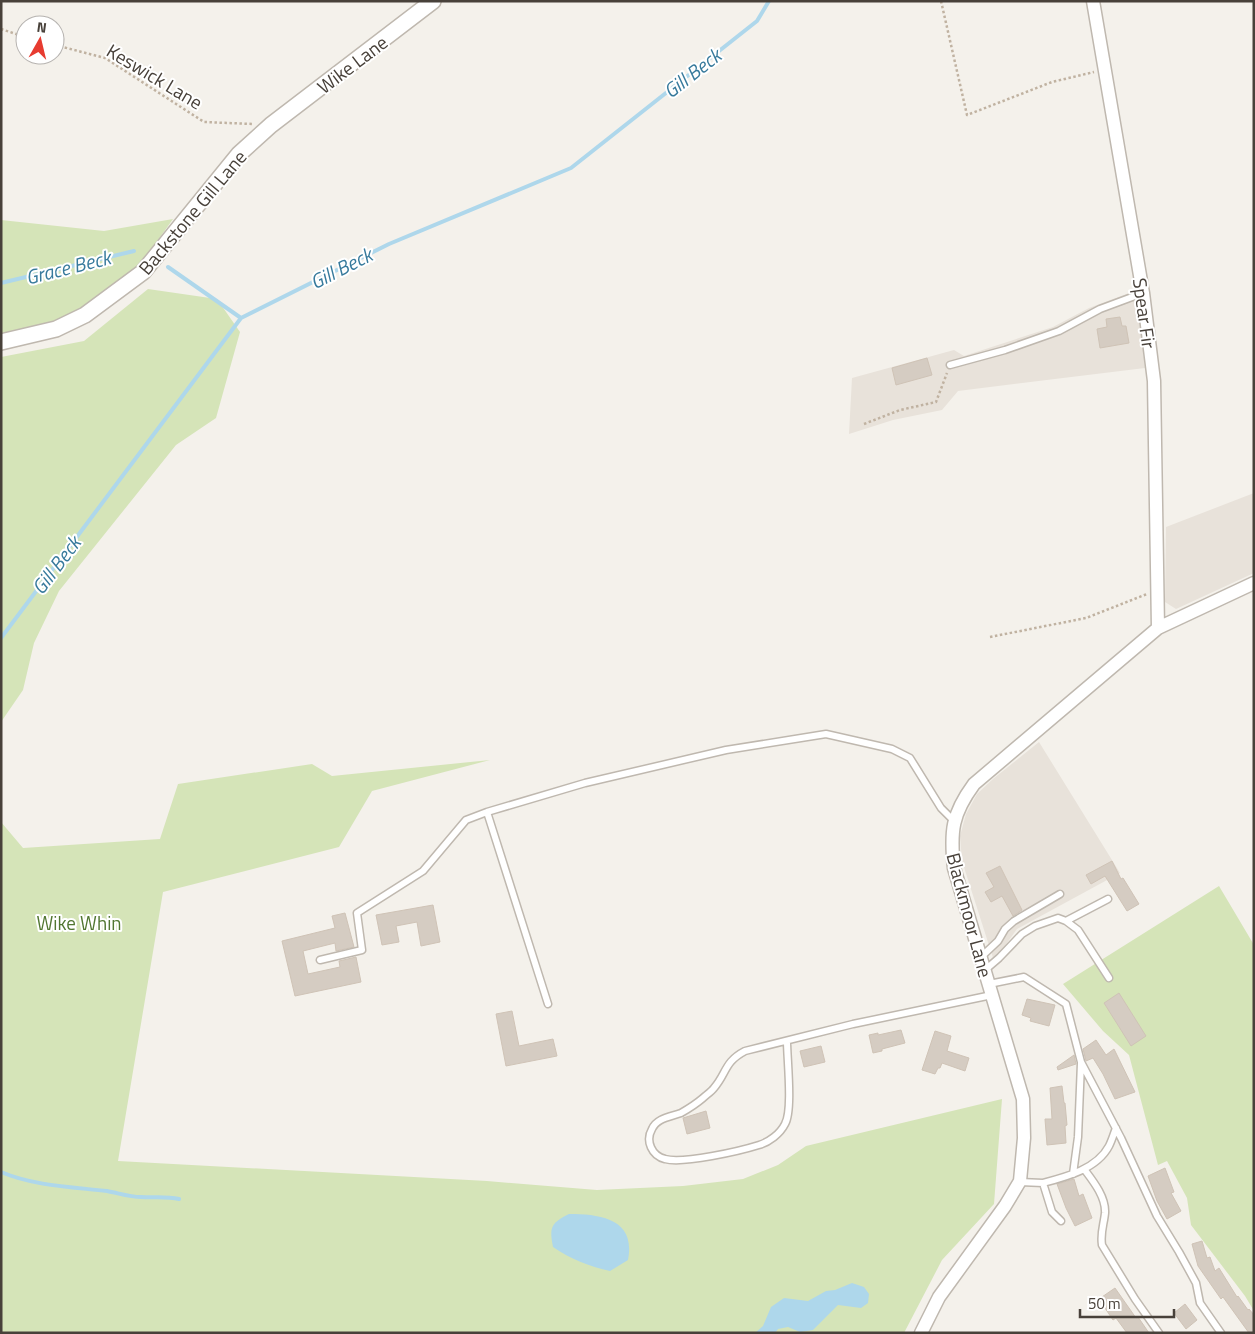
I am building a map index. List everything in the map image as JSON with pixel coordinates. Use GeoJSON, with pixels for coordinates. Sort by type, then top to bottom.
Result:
{"type":"FeatureCollection","features":[{"type":"Feature","properties":{"kind":"street","name":"Wike Lane"},"geometry":{"type":"LineString","coordinates":[[271,125],[433,1]]}},
{"type":"Feature","properties":{"kind":"street","name":"Spear Fir"},"geometry":{"type":"LineString","coordinates":[[1093,1],[1143,293],[1154,381],[1158,628]]}},
{"type":"Feature","properties":{"kind":"street","name":"Backstone Gill Lane"},"geometry":{"type":"LineString","coordinates":[[1,342],[56,329],[85,315],[143,272],[240,154],[271,125]]}},
{"type":"Feature","properties":{"kind":"street","name":"Blackmoor Lane"},"geometry":{"type":"LineString","coordinates":[[921,1333],[939,1297],[1005,1206],[1019,1182],[1024,1138],[1023,1099],[954,868],[951,844],[954,821],[961,802],[974,784],[1158,628],[1254,583]]}},
{"type":"Feature","properties":{"kind":"lane"},"geometry":{"type":"LineString","coordinates":[[950,364],[1004,350],[1050,334],[1100,309],[1143,293]]}},
{"type":"Feature","properties":{"kind":"lane"},"geometry":{"type":"LineString","coordinates":[[320,960],[362,950],[357,913],[423,871],[466,820],[487,812],[585,784],[726,750],[826,734],[892,749],[910,758],[941,808],[954,821]]}},
{"type":"Feature","properties":{"kind":"lane"},"geometry":{"type":"LineString","coordinates":[[487,812],[548,1004]]}},
{"type":"Feature","properties":{"kind":"lane"},"geometry":{"type":"LineString","coordinates":[[981,957],[998,941],[1014,921],[1060,894]]}},
{"type":"Feature","properties":{"kind":"lane"},"geometry":{"type":"LineString","coordinates":[[1066,920],[1108,899]]}},
{"type":"Feature","properties":{"kind":"lane"},"geometry":{"type":"LineString","coordinates":[[984,970],[999,958],[1022,934],[1035,926],[1058,918],[1066,920],[1078,930],[1109,978]]}},
{"type":"Feature","properties":{"kind":"lane"},"geometry":{"type":"LineString","coordinates":[[787,1041],[789,1109],[786,1124],[775,1136],[760,1144],[692,1159],[664,1159],[652,1150],[649,1136],[655,1124],[699,1102],[715,1088],[729,1062],[745,1051],[990,990],[1024,977],[1066,1004],[1081,1062],[1116,1128],[1157,1216],[1196,1283],[1200,1303],[1221,1333]]}},
{"type":"Feature","properties":{"kind":"lane"},"geometry":{"type":"LineString","coordinates":[[1073,1174],[1078,1136],[1081,1062]]}},
{"type":"Feature","properties":{"kind":"lane"},"geometry":{"type":"LineString","coordinates":[[1019,1182],[1043,1183],[1084,1169],[1096,1162],[1109,1147],[1116,1128]]}},
{"type":"Feature","properties":{"kind":"lane"},"geometry":{"type":"LineString","coordinates":[[1084,1169],[1096,1186],[1104,1205],[1102,1245],[1135,1299],[1159,1333]]}},
{"type":"Feature","properties":{"kind":"lane"},"geometry":{"type":"LineString","coordinates":[[1043,1183],[1052,1212],[1061,1221]]}},
{"type":"Feature","properties":{"kind":"path"},"geometry":{"type":"LineString","coordinates":[[941,1],[966,116],[1052,82],[1105,69]]}},
{"type":"Feature","properties":{"kind":"path"},"geometry":{"type":"LineString","coordinates":[[1,29],[15,34]]}},
{"type":"Feature","properties":{"kind":"path","name":"Keswick Lane"},"geometry":{"type":"LineString","coordinates":[[65,48],[105,58],[204,122],[271,125]]}},
{"type":"Feature","properties":{"kind":"path"},"geometry":{"type":"LineString","coordinates":[[864,424],[900,410],[936,402],[950,364]]}},
{"type":"Feature","properties":{"kind":"path"},"geometry":{"type":"LineString","coordinates":[[990,637],[1086,618],[1158,590]]}},
{"type":"Feature","properties":{"kind":"shaded area"},"geometry":{"type":"Polygon","coordinates":[[[1137,290],[1145,368],[958,391],[942,410],[893,420],[849,434],[852,378],[954,350],[964,356],[1053,327],[1089,308],[1137,290]]]}},
{"type":"Feature","properties":{"kind":"shaded area"},"geometry":{"type":"Polygon","coordinates":[[[1254,493],[1254,573],[1176,609],[1165,602],[1166,527],[1254,493]]]}},
{"type":"Feature","properties":{"kind":"shaded area"},"geometry":{"type":"Polygon","coordinates":[[[1039,742],[1120,873],[1017,929],[994,961],[962,861],[960,836],[966,814],[977,794],[1039,742]]]}},
{"type":"Feature","properties":{"kind":"green space"},"geometry":{"type":"Polygon","coordinates":[[[173,219],[138,268],[61,323],[1,336],[1,220],[104,231],[173,219]]]}},
{"type":"Feature","properties":{"kind":"green space"},"geometry":{"type":"Polygon","coordinates":[[[148,289],[217,299],[240,332],[216,418],[176,445],[59,591],[34,643],[23,690],[1,722],[1,357],[84,341],[148,289]]]}},
{"type":"Feature","properties":{"kind":"green space","name":"Wike Whin"},"geometry":{"type":"Polygon","coordinates":[[[490,760],[372,791],[339,847],[163,892],[118,1161],[487,1181],[597,1190],[683,1186],[743,1179],[778,1165],[806,1146],[1002,1099],[994,1204],[942,1260],[904,1333],[1,1333],[1,822],[23,848],[160,839],[178,784],[312,764],[332,776],[490,760]]]}},
{"type":"Feature","properties":{"kind":"green space"},"geometry":{"type":"Polygon","coordinates":[[[1219,886],[1254,945],[1254,1311],[1245,1296],[1191,1225],[1187,1198],[1167,1161],[1158,1165],[1129,1055],[1103,1031],[1063,984],[1219,886]]]}},
{"type":"Feature","properties":{"kind":"water"},"geometry":{"type":"Polygon","coordinates":[[[569,1214],[593,1215],[614,1222],[621,1227],[627,1236],[629,1246],[628,1260],[610,1271],[581,1262],[553,1247],[551,1235],[553,1226],[558,1220],[569,1214]]]}},
{"type":"Feature","properties":{"kind":"water"},"geometry":{"type":"Polygon","coordinates":[[[852,1283],[864,1287],[869,1294],[868,1303],[861,1308],[838,1305],[813,1330],[800,1332],[788,1327],[778,1329],[775,1333],[755,1333],[763,1326],[771,1307],[784,1298],[808,1301],[826,1291],[835,1290],[852,1283]]]}},
{"type":"Feature","properties":{"kind":"building"},"geometry":{"type":"Polygon","coordinates":[[[1120,317],[1122,326],[1126,326],[1129,343],[1100,348],[1097,329],[1107,327],[1106,319],[1120,317]]]}},
{"type":"Feature","properties":{"kind":"building"},"geometry":{"type":"Polygon","coordinates":[[[927,358],[932,375],[896,385],[892,368],[927,358]]]}},
{"type":"Feature","properties":{"kind":"building"},"geometry":{"type":"Polygon","coordinates":[[[1112,861],[1121,879],[1123,878],[1139,904],[1127,911],[1105,876],[1091,884],[1086,875],[1112,861]]]}},
{"type":"Feature","properties":{"kind":"building"},"geometry":{"type":"Polygon","coordinates":[[[1000,866],[1022,910],[1013,916],[1002,896],[991,902],[985,892],[994,887],[986,873],[1000,866]]]}},
{"type":"Feature","properties":{"kind":"building"},"geometry":{"type":"Polygon","coordinates":[[[433,905],[440,942],[421,946],[417,922],[396,926],[399,942],[382,945],[376,915],[433,905]]]}},
{"type":"Feature","properties":{"kind":"building"},"geometry":{"type":"Polygon","coordinates":[[[345,913],[354,947],[336,951],[335,943],[303,951],[308,974],[340,967],[339,961],[356,957],[361,982],[295,996],[282,941],[335,928],[332,916],[345,913]]]}},
{"type":"Feature","properties":{"kind":"building"},"geometry":{"type":"Polygon","coordinates":[[[1119,993],[1146,1036],[1131,1046],[1104,1003],[1119,993]]]}},
{"type":"Feature","properties":{"kind":"building"},"geometry":{"type":"Polygon","coordinates":[[[1027,999],[1055,1005],[1049,1026],[1030,1021],[1031,1018],[1022,1015],[1027,999]]]}},
{"type":"Feature","properties":{"kind":"building"},"geometry":{"type":"Polygon","coordinates":[[[512,1011],[519,1046],[553,1039],[557,1056],[506,1066],[496,1014],[512,1011]]]}},
{"type":"Feature","properties":{"kind":"building"},"geometry":{"type":"Polygon","coordinates":[[[901,1030],[905,1043],[873,1053],[869,1035],[901,1030]]]}},
{"type":"Feature","properties":{"kind":"building"},"geometry":{"type":"Polygon","coordinates":[[[935,1031],[951,1036],[947,1051],[969,1058],[965,1071],[942,1063],[935,1074],[922,1070],[935,1031]]]}},
{"type":"Feature","properties":{"kind":"building"},"geometry":{"type":"Polygon","coordinates":[[[1096,1040],[1106,1055],[1114,1049],[1135,1092],[1115,1099],[1093,1058],[1086,1061],[1083,1049],[1096,1040]]]}},
{"type":"Feature","properties":{"kind":"building"},"geometry":{"type":"Polygon","coordinates":[[[821,1046],[825,1062],[804,1067],[800,1051],[821,1046]]]}},
{"type":"Feature","properties":{"kind":"building"},"geometry":{"type":"Polygon","coordinates":[[[1074,1055],[1076,1064],[1058,1070],[1057,1067],[1074,1055]]]}},
{"type":"Feature","properties":{"kind":"building"},"geometry":{"type":"Polygon","coordinates":[[[1062,1086],[1067,1125],[1065,1126],[1066,1143],[1047,1145],[1045,1119],[1052,1119],[1050,1088],[1062,1086]]]}},
{"type":"Feature","properties":{"kind":"building"},"geometry":{"type":"Polygon","coordinates":[[[706,1111],[710,1128],[687,1134],[683,1118],[706,1111]]]}},
{"type":"Feature","properties":{"kind":"building"},"geometry":{"type":"Polygon","coordinates":[[[1165,1168],[1174,1192],[1171,1193],[1181,1211],[1167,1219],[1157,1201],[1148,1176],[1165,1168]]]}},
{"type":"Feature","properties":{"kind":"building"},"geometry":{"type":"Polygon","coordinates":[[[1074,1179],[1079,1196],[1083,1194],[1092,1218],[1075,1226],[1057,1184],[1074,1179]]]}},
{"type":"Feature","properties":{"kind":"building"},"geometry":{"type":"Polygon","coordinates":[[[1202,1241],[1207,1258],[1210,1257],[1215,1271],[1219,1268],[1237,1297],[1254,1315],[1254,1333],[1249,1333],[1223,1297],[1221,1299],[1198,1266],[1192,1244],[1202,1241]]]}},
{"type":"Feature","properties":{"kind":"building"},"geometry":{"type":"Polygon","coordinates":[[[1115,1288],[1149,1333],[1127,1333],[1116,1318],[1113,1320],[1099,1299],[1115,1288]]]}},
{"type":"Feature","properties":{"kind":"building"},"geometry":{"type":"Polygon","coordinates":[[[1185,1304],[1197,1320],[1186,1329],[1174,1313],[1185,1304]]]}},
{"type":"Feature","properties":{"kind":"waterway","name":"Gill Beck"},"geometry":{"type":"LineString","coordinates":[[1,638],[241,318],[389,244],[571,168],[757,21],[769,1]]}},
{"type":"Feature","properties":{"kind":"waterway","name":"Grace Beck"},"geometry":{"type":"LineString","coordinates":[[1,283],[134,251]]}},
{"type":"Feature","properties":{"kind":"waterway","name":"Grace Beck"},"geometry":{"type":"LineString","coordinates":[[168,267],[241,318]]}},
{"type":"Feature","properties":{"kind":"waterway"},"geometry":{"type":"LineString","coordinates":[[1,1172],[14,1177],[53,1185],[107,1191],[128,1196],[179,1199]]}}]}
